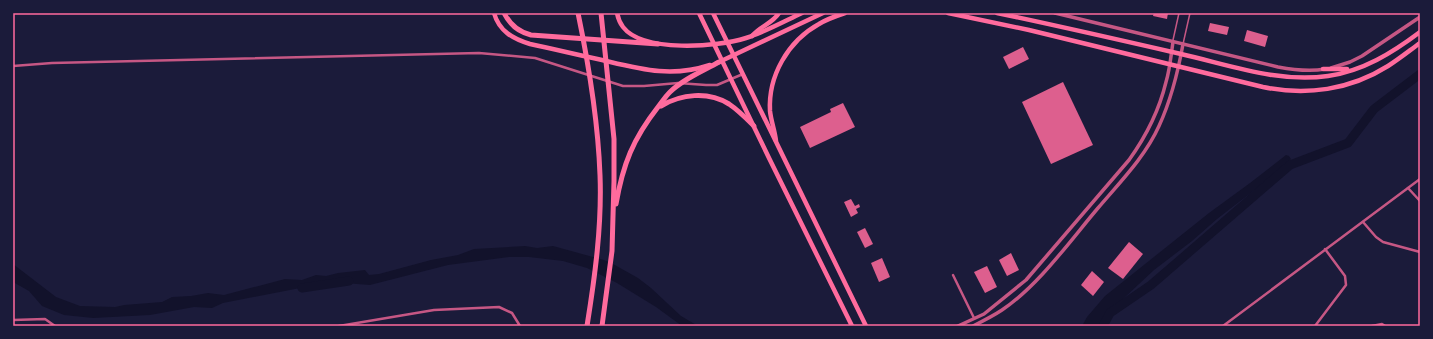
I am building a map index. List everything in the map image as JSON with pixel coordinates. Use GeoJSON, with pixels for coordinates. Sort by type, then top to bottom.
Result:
{"type":"FeatureCollection","features":[{"type":"Feature","properties":{"kind":"highway"},"geometry":{"type":"LineString","coordinates":[[494,13],[498,24],[503,30],[521,41],[643,70],[679,72],[719,62]]}},
{"type":"Feature","properties":{"kind":"highway"},"geometry":{"type":"LineString","coordinates":[[504,13],[515,28],[521,32],[531,35],[658,44],[698,45],[720,44],[750,37],[802,13]]}},
{"type":"Feature","properties":{"kind":"highway"},"geometry":{"type":"LineString","coordinates":[[578,13],[596,115],[600,176],[595,275],[587,326]]}},
{"type":"Feature","properties":{"kind":"highway"},"geometry":{"type":"LineString","coordinates":[[601,13],[614,140],[614,219],[610,277],[602,326]]}},
{"type":"Feature","properties":{"kind":"highway"},"geometry":{"type":"LineString","coordinates":[[617,13],[619,21],[628,31],[640,38],[658,44]]}},
{"type":"Feature","properties":{"kind":"highway"},"geometry":{"type":"LineString","coordinates":[[699,13],[852,326]]}},
{"type":"Feature","properties":{"kind":"highway"},"geometry":{"type":"LineString","coordinates":[[713,13],[866,326]]}},
{"type":"Feature","properties":{"kind":"highway"},"geometry":{"type":"LineString","coordinates":[[717,13],[720,26]]}},
{"type":"Feature","properties":{"kind":"highway"},"geometry":{"type":"LineString","coordinates":[[750,37],[756,31],[771,22],[779,13]]}},
{"type":"Feature","properties":{"kind":"highway"},"geometry":{"type":"LineString","coordinates":[[614,219],[625,164],[643,127],[669,93],[680,84],[719,62],[823,13]]}},
{"type":"Feature","properties":{"kind":"highway"},"geometry":{"type":"LineString","coordinates":[[777,145],[770,110],[774,79],[778,68],[785,56],[800,38],[819,24],[845,13]]}},
{"type":"Feature","properties":{"kind":"highway"},"geometry":{"type":"LineString","coordinates":[[948,13],[1029,30],[1273,89],[1298,92],[1317,91],[1345,85],[1369,76],[1388,66],[1420,43]]}},
{"type":"Feature","properties":{"kind":"highway"},"geometry":{"type":"LineString","coordinates":[[998,13],[1274,76],[1307,78],[1328,76],[1353,70],[1386,56],[1420,32]]}},
{"type":"Feature","properties":{"kind":"highway"},"geometry":{"type":"LineString","coordinates":[[1322,69],[1353,70]]}},
{"type":"Feature","properties":{"kind":"highway"},"geometry":{"type":"LineString","coordinates":[[658,107],[669,101],[687,96],[704,96],[721,100],[736,109],[754,126]]}},
{"type":"Feature","properties":{"kind":"street"},"geometry":{"type":"LineString","coordinates":[[1055,13],[1294,70],[1322,69],[1336,66],[1362,56],[1420,18]]}},
{"type":"Feature","properties":{"kind":"street"},"geometry":{"type":"LineString","coordinates":[[958,326],[984,314],[1026,280],[1129,160],[1144,138],[1159,108],[1167,80],[1173,42]]}},
{"type":"Feature","properties":{"kind":"street"},"geometry":{"type":"LineString","coordinates":[[973,326],[1002,310],[1026,290],[1144,152],[1159,126],[1170,96],[1184,44]]}},
{"type":"Feature","properties":{"kind":"street"},"geometry":{"type":"LineString","coordinates":[[13,66],[52,63],[478,53],[535,58],[623,86],[678,83],[717,85],[743,74]]}},
{"type":"Feature","properties":{"kind":"street"},"geometry":{"type":"LineString","coordinates":[[1223,326],[1420,179]]}},
{"type":"Feature","properties":{"kind":"street"},"geometry":{"type":"LineString","coordinates":[[1408,188],[1420,201]]}},
{"type":"Feature","properties":{"kind":"street"},"geometry":{"type":"LineString","coordinates":[[1363,222],[1376,237],[1383,242],[1420,252]]}},
{"type":"Feature","properties":{"kind":"street"},"geometry":{"type":"LineString","coordinates":[[1315,326],[1346,285],[1345,276],[1325,249]]}},
{"type":"Feature","properties":{"kind":"street"},"geometry":{"type":"LineString","coordinates":[[953,275],[974,318]]}},
{"type":"Feature","properties":{"kind":"street"},"geometry":{"type":"LineString","coordinates":[[339,326],[434,310],[499,307],[512,313],[520,326]]}},
{"type":"Feature","properties":{"kind":"street"},"geometry":{"type":"LineString","coordinates":[[13,320],[45,319],[56,326]]}},
{"type":"Feature","properties":{"kind":"street"},"geometry":{"type":"LineString","coordinates":[[1372,326],[1382,324],[1385,326]]}},
{"type":"Feature","properties":{"kind":"lane"},"geometry":{"type":"LineString","coordinates":[[1173,42],[1179,13]]}},
{"type":"Feature","properties":{"kind":"lane"},"geometry":{"type":"LineString","coordinates":[[1184,44],[1190,13]]}},
{"type":"Feature","properties":{"kind":"shaded area"},"geometry":{"type":"Polygon","coordinates":[[[1286,155],[1291,159],[1283,168],[1154,270],[1123,299],[1114,315],[1101,326],[1082,326],[1087,317],[1105,296],[1209,213],[1286,155]]]}},
{"type":"Feature","properties":{"kind":"shaded area"},"geometry":{"type":"Polygon","coordinates":[[[525,246],[537,248],[553,246],[604,260],[613,264],[638,278],[681,316],[698,326],[682,326],[656,307],[617,283],[587,268],[563,261],[529,257],[509,257],[448,265],[370,285],[331,282],[223,303],[212,308],[194,307],[150,315],[93,318],[64,315],[42,306],[29,291],[13,282],[13,264],[56,297],[80,306],[115,307],[162,302],[172,297],[208,293],[224,295],[285,279],[302,280],[316,275],[326,276],[365,270],[369,275],[379,274],[431,260],[458,255],[474,249],[525,246]]]}},
{"type":"Feature","properties":{"kind":"building"},"geometry":{"type":"Polygon","coordinates":[[[1154,13],[1168,13],[1167,19],[1153,16],[1154,13]]]}},
{"type":"Feature","properties":{"kind":"building"},"geometry":{"type":"Polygon","coordinates":[[[1210,23],[1229,27],[1227,35],[1208,31],[1210,23]]]}},
{"type":"Feature","properties":{"kind":"building"},"geometry":{"type":"Polygon","coordinates":[[[1247,30],[1268,36],[1265,47],[1244,41],[1247,30]]]}},
{"type":"Feature","properties":{"kind":"building"},"geometry":{"type":"Polygon","coordinates":[[[1023,47],[1029,59],[1009,69],[1003,57],[1023,47]]]}},
{"type":"Feature","properties":{"kind":"building"},"geometry":{"type":"Polygon","coordinates":[[[1063,82],[1093,145],[1051,164],[1022,102],[1063,82]]]}},
{"type":"Feature","properties":{"kind":"building"},"geometry":{"type":"Polygon","coordinates":[[[843,103],[855,127],[810,148],[800,127],[831,112],[830,109],[843,103]]]}},
{"type":"Feature","properties":{"kind":"building"},"geometry":{"type":"Polygon","coordinates":[[[851,199],[855,206],[859,204],[860,207],[856,209],[858,213],[851,217],[844,202],[851,199]]]}},
{"type":"Feature","properties":{"kind":"building"},"geometry":{"type":"Polygon","coordinates":[[[865,228],[873,244],[865,248],[857,232],[865,228]]]}},
{"type":"Feature","properties":{"kind":"building"},"geometry":{"type":"Polygon","coordinates":[[[1129,242],[1143,254],[1123,279],[1108,268],[1129,242]]]}},
{"type":"Feature","properties":{"kind":"building"},"geometry":{"type":"Polygon","coordinates":[[[1011,253],[1019,270],[1007,276],[999,260],[1011,253]]]}},
{"type":"Feature","properties":{"kind":"building"},"geometry":{"type":"Polygon","coordinates":[[[882,258],[890,277],[879,282],[871,263],[882,258]]]}},
{"type":"Feature","properties":{"kind":"building"},"geometry":{"type":"Polygon","coordinates":[[[987,266],[997,287],[985,293],[974,272],[987,266]]]}},
{"type":"Feature","properties":{"kind":"building"},"geometry":{"type":"Polygon","coordinates":[[[1092,271],[1104,282],[1093,296],[1081,285],[1092,271]]]}},
{"type":"Feature","properties":{"kind":"waterway"},"geometry":{"type":"LineString","coordinates":[[1103,326],[1110,313],[1151,285],[1290,165],[1348,143],[1374,109],[1420,74]]}},
{"type":"Feature","properties":{"kind":"waterway"},"geometry":{"type":"LineString","coordinates":[[302,288],[349,281]]}}]}
